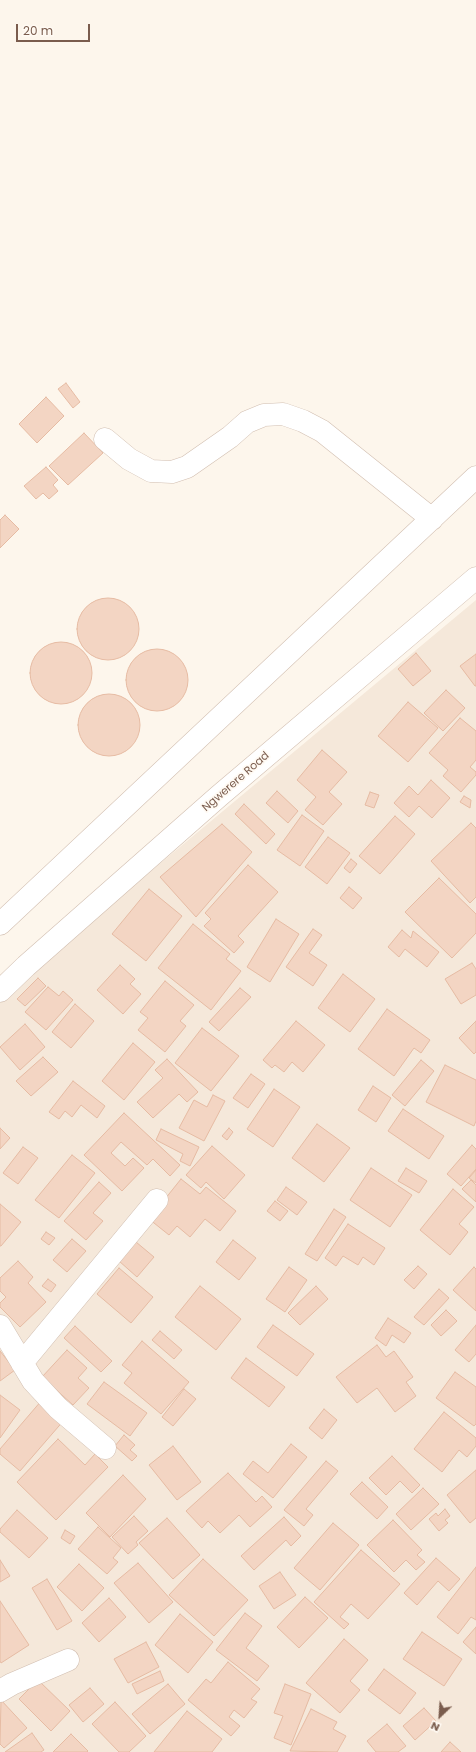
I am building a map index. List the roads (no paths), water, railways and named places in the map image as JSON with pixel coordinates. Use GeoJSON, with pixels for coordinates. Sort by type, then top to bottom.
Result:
{"type":"FeatureCollection","features":[{"type":"Feature","properties":{"kind":"street"},"geometry":{"type":"LineString","coordinates":[[105,438],[129,458],[151,471],[172,472],[187,467],[230,437],[247,422],[264,415],[282,414],[303,421],[322,431],[432,519]]}},
{"type":"Feature","properties":{"kind":"street"},"geometry":{"type":"LineString","coordinates":[[0,924],[476,477]]}},
{"type":"Feature","properties":{"kind":"street","name":"Ngwerere Road"},"geometry":{"type":"LineString","coordinates":[[0,991],[26,966],[214,801],[476,578]]}},
{"type":"Feature","properties":{"kind":"street"},"geometry":{"type":"LineString","coordinates":[[22,1363],[157,1200]]}},
{"type":"Feature","properties":{"kind":"street"},"geometry":{"type":"LineString","coordinates":[[0,1326],[33,1380],[58,1408],[105,1448]]}},
{"type":"Feature","properties":{"kind":"street"},"geometry":{"type":"LineString","coordinates":[[0,1691],[12,1684],[68,1660]]}}]}
